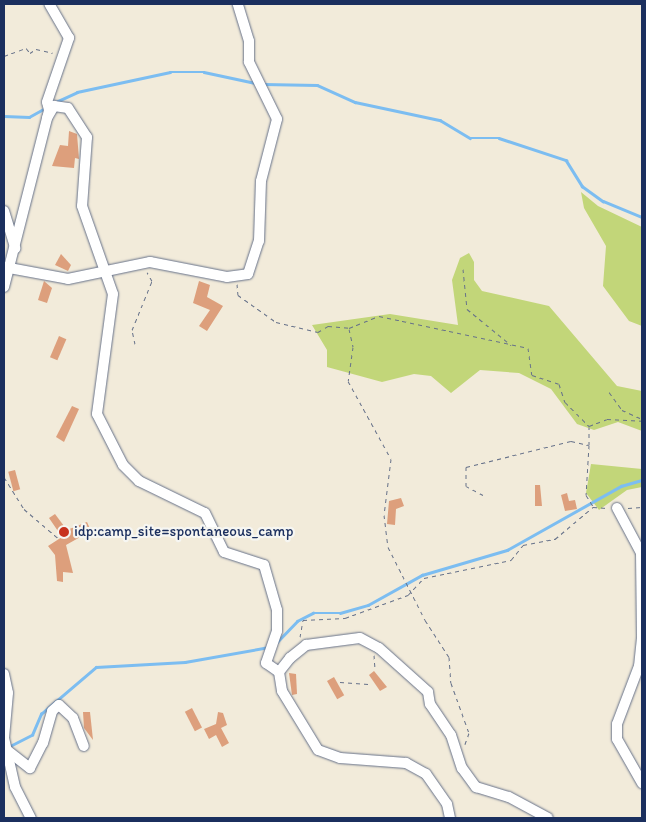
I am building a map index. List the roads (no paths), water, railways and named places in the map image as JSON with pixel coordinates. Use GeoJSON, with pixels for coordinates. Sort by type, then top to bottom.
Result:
{"type":"FeatureCollection","features":[{"type":"Feature","properties":{"kind":"street"},"geometry":{"type":"LineString","coordinates":[[4,287],[7,268],[15,248],[48,110],[69,38],[48,4]]}},
{"type":"Feature","properties":{"kind":"street"},"geometry":{"type":"LineString","coordinates":[[7,268],[68,278],[150,262],[236,276],[248,274],[262,224],[262,181],[277,120],[257,81],[238,4]]}},
{"type":"Feature","properties":{"kind":"street"},"geometry":{"type":"LineString","coordinates":[[48,110],[54,106],[68,108],[87,137],[82,206],[114,294],[97,414],[123,466],[139,481],[204,513],[224,552],[264,565],[277,610],[277,631],[266,663],[279,672],[282,691],[318,750],[340,758],[406,763],[426,774],[447,804],[450,818]]}},
{"type":"Feature","properties":{"kind":"street"},"geometry":{"type":"LineString","coordinates":[[4,211],[15,248]]}},
{"type":"Feature","properties":{"kind":"street"},"geometry":{"type":"LineString","coordinates":[[617,508],[641,553],[642,638],[639,666],[617,724],[617,739],[642,783]]}},
{"type":"Feature","properties":{"kind":"street"},"geometry":{"type":"LineString","coordinates":[[279,672],[302,648],[360,638],[378,648],[428,692],[430,704],[451,735],[458,759],[476,787],[509,797],[548,818]]}},
{"type":"Feature","properties":{"kind":"street"},"geometry":{"type":"LineString","coordinates":[[4,674],[8,693],[4,738],[15,787],[31,818]]}},
{"type":"Feature","properties":{"kind":"street"},"geometry":{"type":"LineString","coordinates":[[8,751],[30,768],[43,744],[52,711],[59,705],[73,718],[84,746]]}},
{"type":"Feature","properties":{"kind":"waterway"},"geometry":{"type":"LineString","coordinates":[[56,102],[77,92],[170,72],[204,72],[255,83]]}},
{"type":"Feature","properties":{"kind":"waterway"},"geometry":{"type":"LineString","coordinates":[[263,84],[317,85],[355,102],[440,120],[470,138],[499,138],[566,160],[582,186],[603,201],[642,217]]}},
{"type":"Feature","properties":{"kind":"waterway"},"geometry":{"type":"LineString","coordinates":[[4,116],[29,117],[45,108]]}},
{"type":"Feature","properties":{"kind":"waterway"},"geometry":{"type":"LineString","coordinates":[[277,642],[297,621],[313,613],[340,613],[368,605],[422,575],[507,550],[621,486],[642,480]]}},
{"type":"Feature","properties":{"kind":"waterway"},"geometry":{"type":"LineString","coordinates":[[8,747],[32,735],[41,714],[96,667],[185,662],[269,647]]}},
{"type":"Feature","properties":{"kind":"place","name":"idp:camp_site=spontaneous_camp"},"geometry":{"type":"Point","coordinates":[64,532]}}]}
